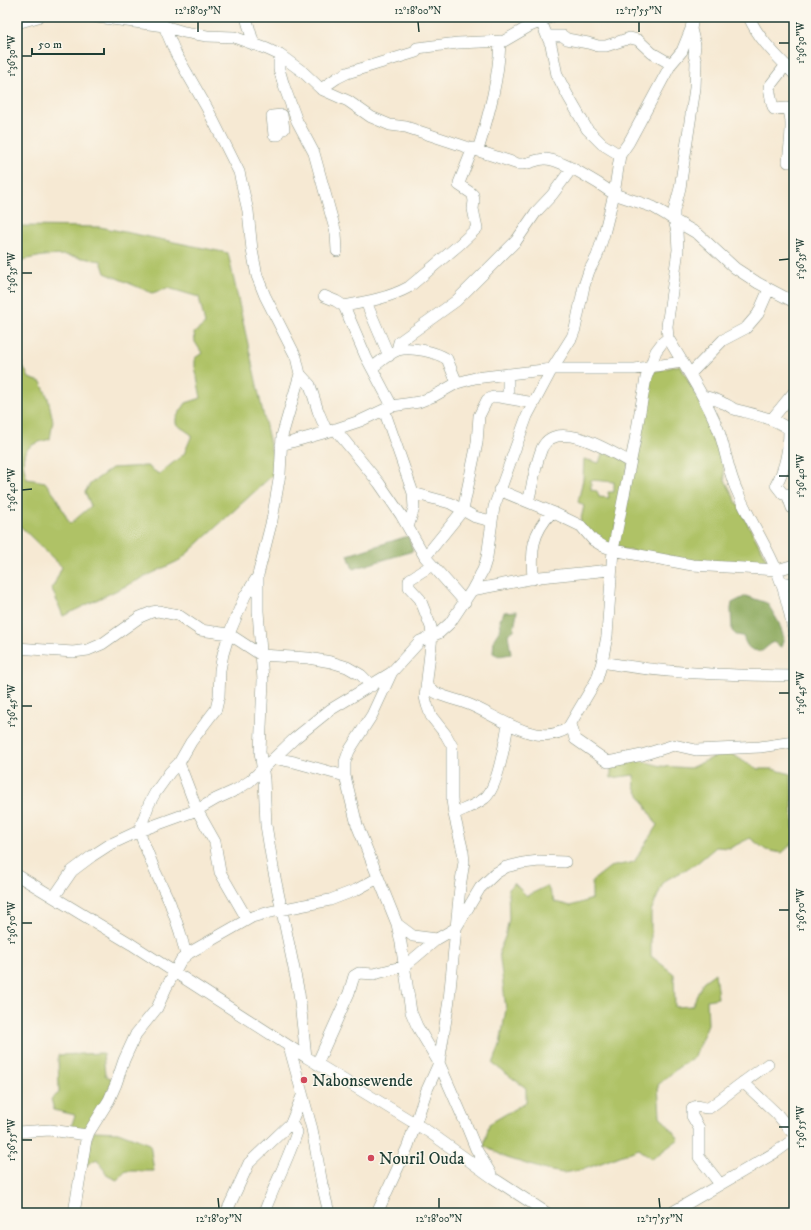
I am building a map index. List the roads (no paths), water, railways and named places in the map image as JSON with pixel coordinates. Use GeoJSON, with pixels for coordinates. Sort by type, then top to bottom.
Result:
{"type":"FeatureCollection","features":[{"type":"Feature","properties":{"kind":"street"},"geometry":{"type":"LineString","coordinates":[[17,23],[38,17]]}},
{"type":"Feature","properties":{"kind":"street"},"geometry":{"type":"LineString","coordinates":[[97,17],[161,22],[184,32],[207,36],[234,37],[280,55],[303,72],[321,89],[348,101],[371,117],[390,125],[406,127],[518,164],[547,159],[572,168],[614,194],[652,207],[698,234],[736,268],[769,289],[794,302]]}},
{"type":"Feature","properties":{"kind":"street"},"geometry":{"type":"LineString","coordinates":[[246,17],[254,45]]}},
{"type":"Feature","properties":{"kind":"street"},"geometry":{"type":"LineString","coordinates":[[693,17],[692,28],[696,62],[694,95],[680,188],[674,211],[678,250],[667,326],[668,338],[703,396],[718,429],[724,446],[731,478],[777,570],[794,634]]}},
{"type":"Feature","properties":{"kind":"street"},"geometry":{"type":"LineString","coordinates":[[749,17],[758,34],[777,58],[794,74]]}},
{"type":"Feature","properties":{"kind":"street"},"geometry":{"type":"LineString","coordinates":[[321,89],[336,78],[347,73],[417,50],[458,43],[500,41],[509,39],[528,27],[546,19],[547,36],[551,45],[557,75],[568,96],[587,129],[602,144],[620,154]]}},
{"type":"Feature","properties":{"kind":"street"},"geometry":{"type":"LineString","coordinates":[[161,22],[176,54],[207,108],[239,172],[248,211],[252,250],[257,276],[265,296],[296,357],[300,374],[310,385],[318,411],[331,431],[380,483],[429,561],[465,602]]}},
{"type":"Feature","properties":{"kind":"street"},"geometry":{"type":"LineString","coordinates":[[54,897],[72,871],[109,845],[139,831],[197,810],[250,781],[294,739],[330,710],[372,686],[391,673],[420,641],[445,628],[465,602],[483,570],[488,552],[494,507],[527,416],[552,369],[572,337],[575,329],[584,286],[589,271],[597,256],[604,234],[614,194],[620,154],[629,142],[671,64],[682,51],[692,28]]}},
{"type":"Feature","properties":{"kind":"street"},"geometry":{"type":"LineString","coordinates":[[547,36],[562,36],[568,39],[598,46],[606,46],[630,38],[638,40],[652,53],[671,64]]}},
{"type":"Feature","properties":{"kind":"street"},"geometry":{"type":"LineString","coordinates":[[344,306],[392,295],[409,287],[477,228],[473,209],[473,195],[459,185],[459,183],[476,149],[495,84],[500,41]]}},
{"type":"Feature","properties":{"kind":"street"},"geometry":{"type":"LineString","coordinates":[[280,55],[279,69],[297,121],[314,153],[336,233],[338,251]]}},
{"type":"Feature","properties":{"kind":"street"},"geometry":{"type":"LineString","coordinates":[[786,66],[769,86],[774,109],[788,108],[790,111],[791,120],[788,162]]}},
{"type":"Feature","properties":{"kind":"street"},"geometry":{"type":"LineString","coordinates":[[393,353],[399,342],[456,301],[516,241],[536,212],[552,195],[572,168]]}},
{"type":"Feature","properties":{"kind":"street"},"geometry":{"type":"LineString","coordinates":[[690,374],[723,340],[746,328],[758,314],[769,289]]}},
{"type":"Feature","properties":{"kind":"street"},"geometry":{"type":"LineString","coordinates":[[324,296],[344,306],[388,408],[413,493],[414,508],[408,527]]}},
{"type":"Feature","properties":{"kind":"street"},"geometry":{"type":"LineString","coordinates":[[366,302],[393,353]]}},
{"type":"Feature","properties":{"kind":"street"},"geometry":{"type":"LineString","coordinates":[[426,684],[433,692],[439,695],[474,707],[508,724],[536,734],[548,735],[563,731],[571,724],[597,679],[602,662],[607,636],[610,570],[613,550],[646,378],[656,351],[668,338]]}},
{"type":"Feature","properties":{"kind":"street"},"geometry":{"type":"LineString","coordinates":[[372,368],[393,353],[407,349],[417,350],[442,356],[447,359],[457,383]]}},
{"type":"Feature","properties":{"kind":"street"},"geometry":{"type":"LineString","coordinates":[[282,445],[360,421],[388,408],[419,402],[434,396],[457,383],[475,378],[552,369],[649,368],[682,362]]}},
{"type":"Feature","properties":{"kind":"street"},"geometry":{"type":"LineString","coordinates":[[300,374],[282,436],[280,474],[272,520],[258,575],[258,611],[263,680],[260,746],[266,826],[272,868],[299,993],[306,1057]]}},
{"type":"Feature","properties":{"kind":"street"},"geometry":{"type":"LineString","coordinates":[[508,374],[508,398]]}},
{"type":"Feature","properties":{"kind":"street"},"geometry":{"type":"LineString","coordinates":[[770,420],[794,392]]}},
{"type":"Feature","properties":{"kind":"street"},"geometry":{"type":"LineString","coordinates":[[703,396],[723,402],[733,408],[756,414],[792,431],[785,462],[776,485],[783,494],[787,494],[792,508],[794,508]]}},
{"type":"Feature","properties":{"kind":"street"},"geometry":{"type":"LineString","coordinates":[[377,1213],[408,1146],[426,1092],[439,1063],[450,1000],[460,887],[464,862],[454,814],[452,791],[452,746],[429,711],[425,697],[432,636],[431,627],[420,599],[408,583],[410,579],[429,561],[464,510],[477,443],[480,416],[483,406],[487,400],[493,397],[534,403]]}},
{"type":"Feature","properties":{"kind":"street"},"geometry":{"type":"LineString","coordinates":[[528,502],[537,465],[543,448],[551,439],[570,435],[582,438],[630,462]]}},
{"type":"Feature","properties":{"kind":"street"},"geometry":{"type":"LineString","coordinates":[[500,490],[581,526],[593,540],[613,550],[692,566],[777,570],[794,565]]}},
{"type":"Feature","properties":{"kind":"street"},"geometry":{"type":"LineString","coordinates":[[413,493],[450,503],[475,517],[492,521]]}},
{"type":"Feature","properties":{"kind":"street"},"geometry":{"type":"LineString","coordinates":[[533,578],[532,560],[536,533],[552,512]]}},
{"type":"Feature","properties":{"kind":"street"},"geometry":{"type":"LineString","coordinates":[[472,590],[533,578],[610,570]]}},
{"type":"Feature","properties":{"kind":"street"},"geometry":{"type":"LineString","coordinates":[[186,955],[170,903],[139,831],[154,793],[179,763],[191,742],[216,709],[219,696],[220,670],[229,634],[245,596],[258,575]]}},
{"type":"Feature","properties":{"kind":"street"},"geometry":{"type":"LineString","coordinates":[[781,582],[794,584]]}},
{"type":"Feature","properties":{"kind":"street"},"geometry":{"type":"LineString","coordinates":[[17,648],[73,652],[88,650],[102,644],[140,617],[158,611],[178,616],[200,630],[229,634],[261,655],[308,658],[331,662],[346,667],[361,675],[372,686]]}},
{"type":"Feature","properties":{"kind":"street"},"geometry":{"type":"LineString","coordinates":[[602,662],[627,666],[724,675],[794,676]]}},
{"type":"Feature","properties":{"kind":"street"},"geometry":{"type":"LineString","coordinates":[[391,673],[372,715],[349,750],[345,762],[345,776],[357,825],[397,924],[402,943],[411,1012],[439,1063],[476,1149],[493,1178]]}},
{"type":"Feature","properties":{"kind":"street"},"geometry":{"type":"LineString","coordinates":[[454,814],[484,799],[488,794],[497,773],[508,724]]}},
{"type":"Feature","properties":{"kind":"street"},"geometry":{"type":"LineString","coordinates":[[571,724],[575,739],[608,762],[642,755],[674,746],[696,750],[760,747],[794,742]]}},
{"type":"Feature","properties":{"kind":"street"},"geometry":{"type":"LineString","coordinates":[[274,758],[345,776]]}},
{"type":"Feature","properties":{"kind":"street"},"geometry":{"type":"LineString","coordinates":[[179,763],[197,810],[215,842],[220,872],[247,919]]}},
{"type":"Feature","properties":{"kind":"street"},"geometry":{"type":"LineString","coordinates":[[317,1064],[349,993],[354,976],[359,973],[374,974],[405,966],[437,939],[456,928],[480,888],[496,873],[506,867],[538,861],[565,862]]}},
{"type":"Feature","properties":{"kind":"street"},"geometry":{"type":"LineString","coordinates":[[17,875],[175,972],[317,1064],[415,1124],[547,1213]]}},
{"type":"Feature","properties":{"kind":"street"},"geometry":{"type":"LineString","coordinates":[[74,1213],[88,1135],[109,1100],[124,1060],[136,1034],[157,1008],[181,960],[186,955],[247,919],[270,912],[340,897],[363,887],[378,878]]}},
{"type":"Feature","properties":{"kind":"street"},"geometry":{"type":"LineString","coordinates":[[397,924],[413,936],[437,939]]}},
{"type":"Feature","properties":{"kind":"street"},"geometry":{"type":"LineString","coordinates":[[289,1046],[312,1129],[329,1213]]}},
{"type":"Feature","properties":{"kind":"street"},"geometry":{"type":"LineString","coordinates":[[720,1184],[699,1157],[699,1128],[692,1116],[692,1112],[697,1106],[705,1109],[709,1108],[768,1064]]}},
{"type":"Feature","properties":{"kind":"street"},"geometry":{"type":"LineString","coordinates":[[743,1082],[777,1114],[794,1135]]}},
{"type":"Feature","properties":{"kind":"street"},"geometry":{"type":"LineString","coordinates":[[226,1213],[249,1163],[291,1123],[302,1096]]}},
{"type":"Feature","properties":{"kind":"street"},"geometry":{"type":"LineString","coordinates":[[264,1213],[271,1193],[292,1150],[297,1132],[291,1123]]}},
{"type":"Feature","properties":{"kind":"street"},"geometry":{"type":"LineString","coordinates":[[17,1132],[50,1130],[88,1135]]}},
{"type":"Feature","properties":{"kind":"street"},"geometry":{"type":"LineString","coordinates":[[671,1213],[776,1152],[794,1139]]}},
{"type":"Feature","properties":{"kind":"place","name":"Nabonsewende"},"geometry":{"type":"Point","coordinates":[304,1080]}},
{"type":"Feature","properties":{"kind":"place","name":"Nouril Ouda"},"geometry":{"type":"Point","coordinates":[371,1158]}}]}
